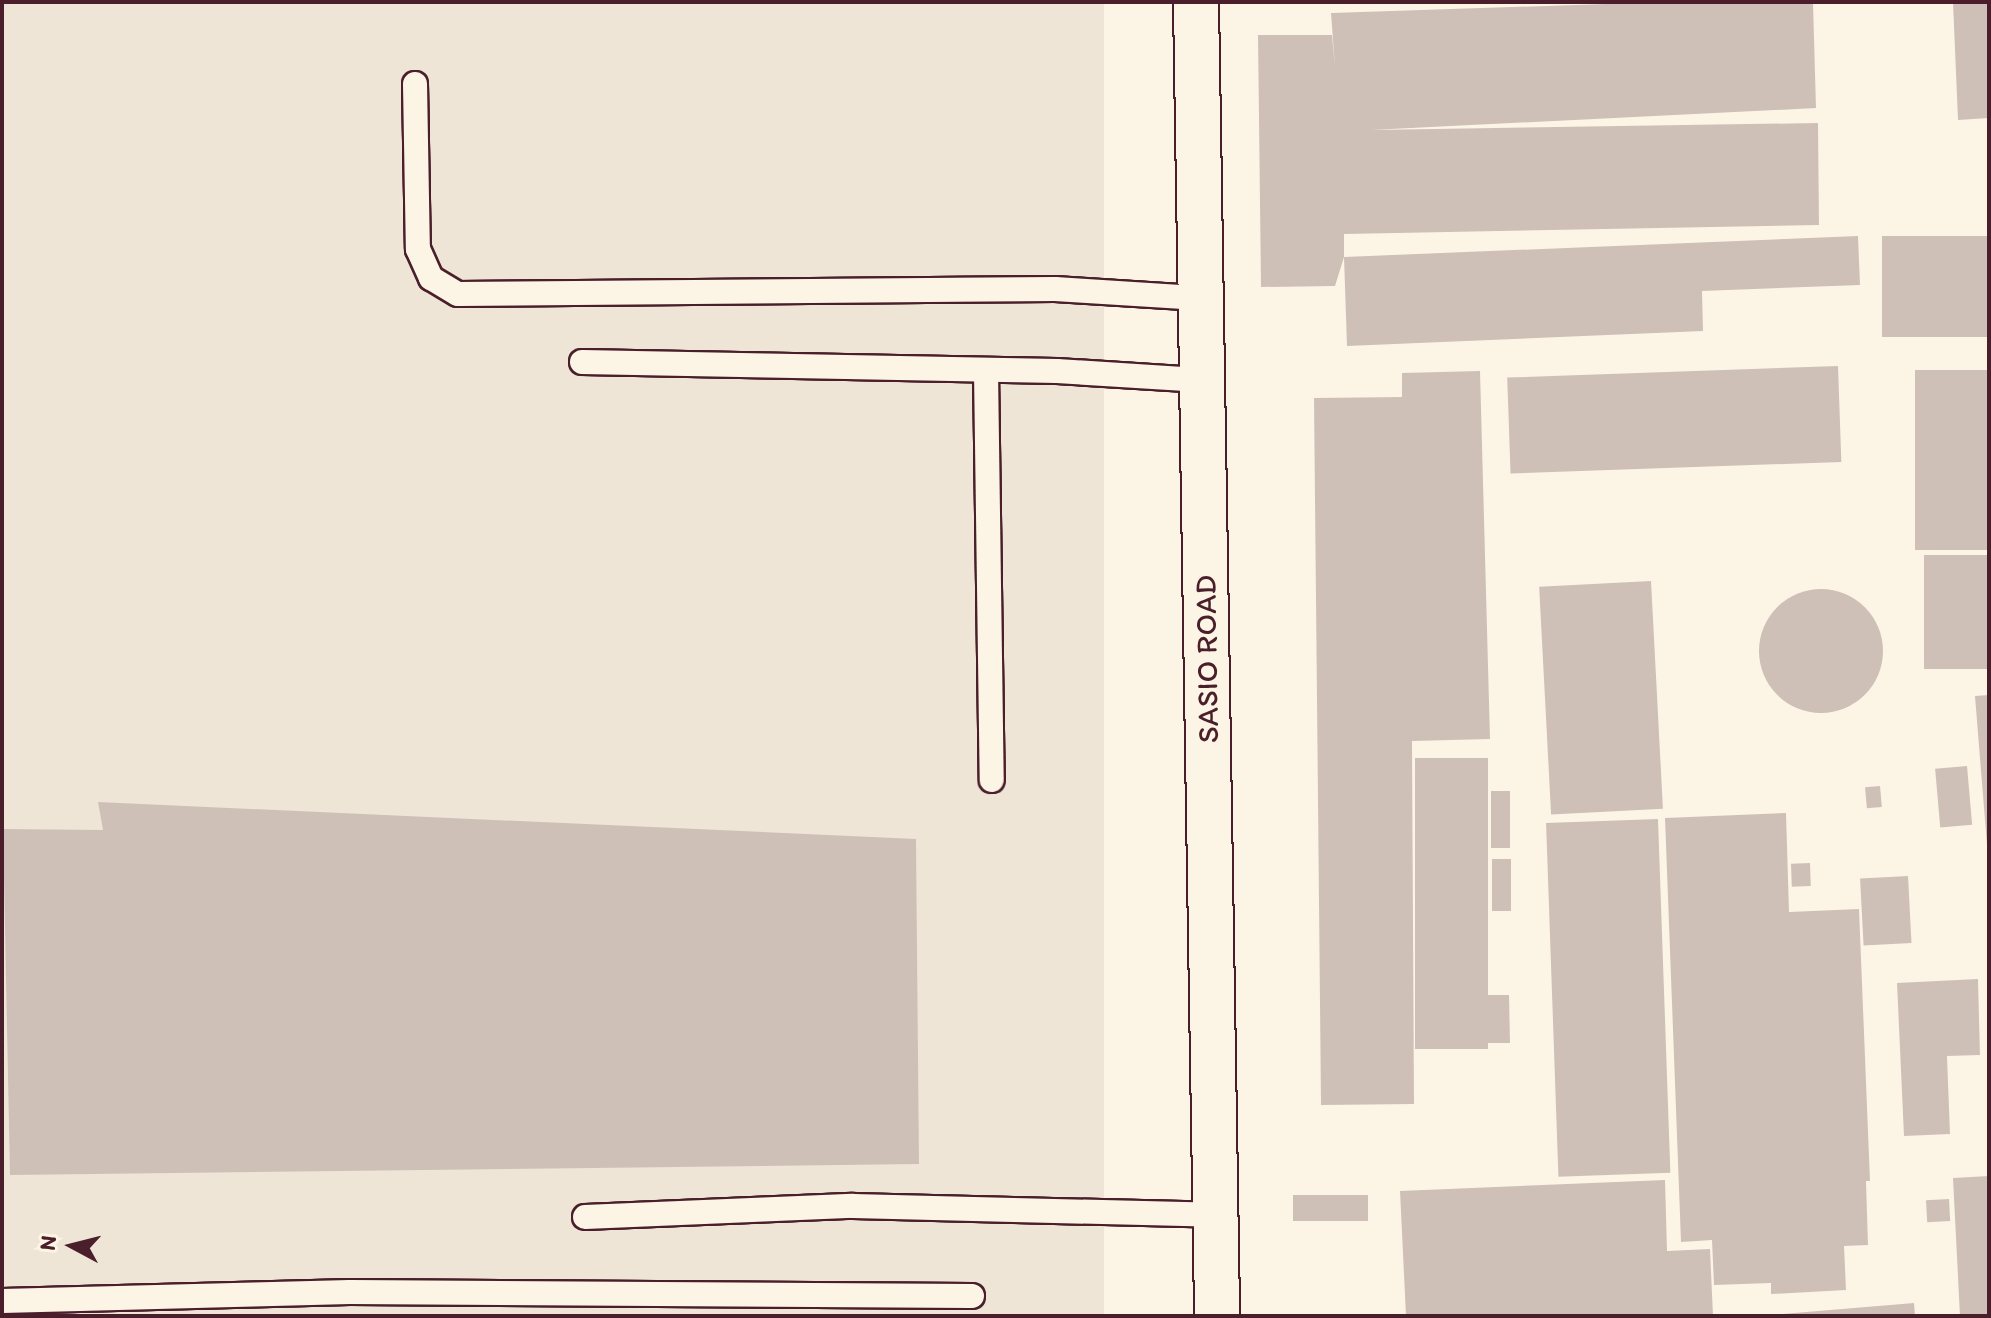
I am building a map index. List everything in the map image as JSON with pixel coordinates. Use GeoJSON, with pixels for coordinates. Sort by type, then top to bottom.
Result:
{"type":"FeatureCollection","features":[{"type":"Feature","properties":{"kind":"street","name":"SASIO ROAD"},"geometry":{"type":"LineString","coordinates":[[1196,2],[1217,1316]]}},
{"type":"Feature","properties":{"kind":"lane"},"geometry":{"type":"LineString","coordinates":[[415,84],[418,249],[431,278],[458,294],[1055,289],[1200,298]]}},
{"type":"Feature","properties":{"kind":"lane"},"geometry":{"type":"LineString","coordinates":[[582,362],[1057,371],[1202,380]]}},
{"type":"Feature","properties":{"kind":"lane"},"geometry":{"type":"LineString","coordinates":[[986,371],[992,780]]}},
{"type":"Feature","properties":{"kind":"lane"},"geometry":{"type":"LineString","coordinates":[[585,1217],[853,1206],[1215,1215]]}},
{"type":"Feature","properties":{"kind":"lane"},"geometry":{"type":"LineString","coordinates":[[2,1301],[350,1292],[972,1296]]}},
{"type":"Feature","properties":{"kind":"shaded area"},"geometry":{"type":"Polygon","coordinates":[[[2,2],[1104,2],[1104,1316],[2,1316],[2,2]]]}},
{"type":"Feature","properties":{"kind":"building"},"geometry":{"type":"Polygon","coordinates":[[[1665,2],[1813,2],[1816,108],[1371,130],[1818,123],[1819,225],[1344,234],[1344,257],[1335,286],[1261,287],[1258,35],[1332,35],[1335,67],[1331,13],[1665,2]]]}},
{"type":"Feature","properties":{"kind":"building"},"geometry":{"type":"Polygon","coordinates":[[[1953,2],[1989,2],[1989,118],[1958,120],[1953,2]]]}},
{"type":"Feature","properties":{"kind":"building"},"geometry":{"type":"Polygon","coordinates":[[[1858,236],[1860,285],[1702,291],[1703,331],[1347,346],[1344,257],[1858,236]]]}},
{"type":"Feature","properties":{"kind":"building"},"geometry":{"type":"Polygon","coordinates":[[[1882,236],[1989,236],[1989,337],[1882,337],[1882,236]]]}},
{"type":"Feature","properties":{"kind":"building"},"geometry":{"type":"Polygon","coordinates":[[[1838,366],[1841,462],[1511,473],[1507,378],[1838,366]]]}},
{"type":"Feature","properties":{"kind":"building"},"geometry":{"type":"Polygon","coordinates":[[[1915,370],[1989,370],[1989,550],[1915,550],[1915,370]]]}},
{"type":"Feature","properties":{"kind":"building"},"geometry":{"type":"Polygon","coordinates":[[[1480,371],[1490,739],[1412,741],[1414,1104],[1321,1105],[1314,398],[1402,397],[1402,373],[1480,371]]]}},
{"type":"Feature","properties":{"kind":"building"},"geometry":{"type":"Polygon","coordinates":[[[1924,555],[1989,555],[1989,669],[1924,669],[1924,555]]]}},
{"type":"Feature","properties":{"kind":"building"},"geometry":{"type":"Polygon","coordinates":[[[1651,581],[1663,809],[1551,815],[1539,587],[1651,581]]]}},
{"type":"Feature","properties":{"kind":"building"},"geometry":{"type":"Polygon","coordinates":[[[1821,589],[1845,594],[1865,607],[1878,627],[1883,651],[1878,675],[1865,695],[1845,708],[1821,713],[1797,708],[1777,695],[1764,675],[1759,651],[1764,627],[1777,607],[1797,594],[1821,589]]]}},
{"type":"Feature","properties":{"kind":"building"},"geometry":{"type":"Polygon","coordinates":[[[1989,695],[1989,845],[1987,845],[1975,696],[1989,695]]]}},
{"type":"Feature","properties":{"kind":"building"},"geometry":{"type":"Polygon","coordinates":[[[1415,758],[1488,758],[1488,995],[1509,995],[1510,1043],[1488,1043],[1488,1049],[1415,1049],[1415,758]]]}},
{"type":"Feature","properties":{"kind":"building"},"geometry":{"type":"Polygon","coordinates":[[[1967,766],[1972,825],[1940,828],[1935,769],[1967,766]]]}},
{"type":"Feature","properties":{"kind":"building"},"geometry":{"type":"Polygon","coordinates":[[[1880,786],[1882,807],[1867,808],[1865,787],[1880,786]]]}},
{"type":"Feature","properties":{"kind":"building"},"geometry":{"type":"Polygon","coordinates":[[[1491,791],[1510,791],[1510,848],[1491,848],[1491,791]]]}},
{"type":"Feature","properties":{"kind":"building"},"geometry":{"type":"Polygon","coordinates":[[[98,802],[916,839],[919,1164],[10,1175],[3,829],[103,830],[98,802]]]}},
{"type":"Feature","properties":{"kind":"building"},"geometry":{"type":"Polygon","coordinates":[[[1786,813],[1789,912],[1859,909],[1870,1181],[1866,1181],[1868,1245],[1844,1246],[1846,1290],[1771,1294],[1771,1283],[1714,1285],[1712,1240],[1681,1242],[1665,818],[1786,813]]]}},
{"type":"Feature","properties":{"kind":"building"},"geometry":{"type":"Polygon","coordinates":[[[1658,819],[1670,1173],[1558,1177],[1546,823],[1658,819]]]}},
{"type":"Feature","properties":{"kind":"building"},"geometry":{"type":"Polygon","coordinates":[[[1492,859],[1511,859],[1511,911],[1492,911],[1492,859]]]}},
{"type":"Feature","properties":{"kind":"building"},"geometry":{"type":"Polygon","coordinates":[[[1810,863],[1811,886],[1792,887],[1791,864],[1810,863]]]}},
{"type":"Feature","properties":{"kind":"building"},"geometry":{"type":"Polygon","coordinates":[[[1908,876],[1912,943],[1864,945],[1860,879],[1908,876]]]}},
{"type":"Feature","properties":{"kind":"building"},"geometry":{"type":"Polygon","coordinates":[[[1978,979],[1980,1055],[1947,1056],[1950,1134],[1904,1136],[1897,983],[1978,979]]]}},
{"type":"Feature","properties":{"kind":"building"},"geometry":{"type":"Polygon","coordinates":[[[1989,1176],[1989,1316],[1960,1316],[1953,1178],[1989,1176]]]}},
{"type":"Feature","properties":{"kind":"building"},"geometry":{"type":"Polygon","coordinates":[[[1665,1180],[1667,1251],[1710,1249],[1713,1316],[1406,1316],[1400,1191],[1665,1180]]]}},
{"type":"Feature","properties":{"kind":"building"},"geometry":{"type":"Polygon","coordinates":[[[1293,1195],[1368,1195],[1368,1221],[1293,1221],[1293,1195]]]}},
{"type":"Feature","properties":{"kind":"building"},"geometry":{"type":"Polygon","coordinates":[[[1949,1199],[1950,1221],[1927,1222],[1926,1200],[1949,1199]]]}},
{"type":"Feature","properties":{"kind":"building"},"geometry":{"type":"Polygon","coordinates":[[[1914,1303],[1915,1316],[1782,1316],[1782,1314],[1914,1303]]]}}]}
